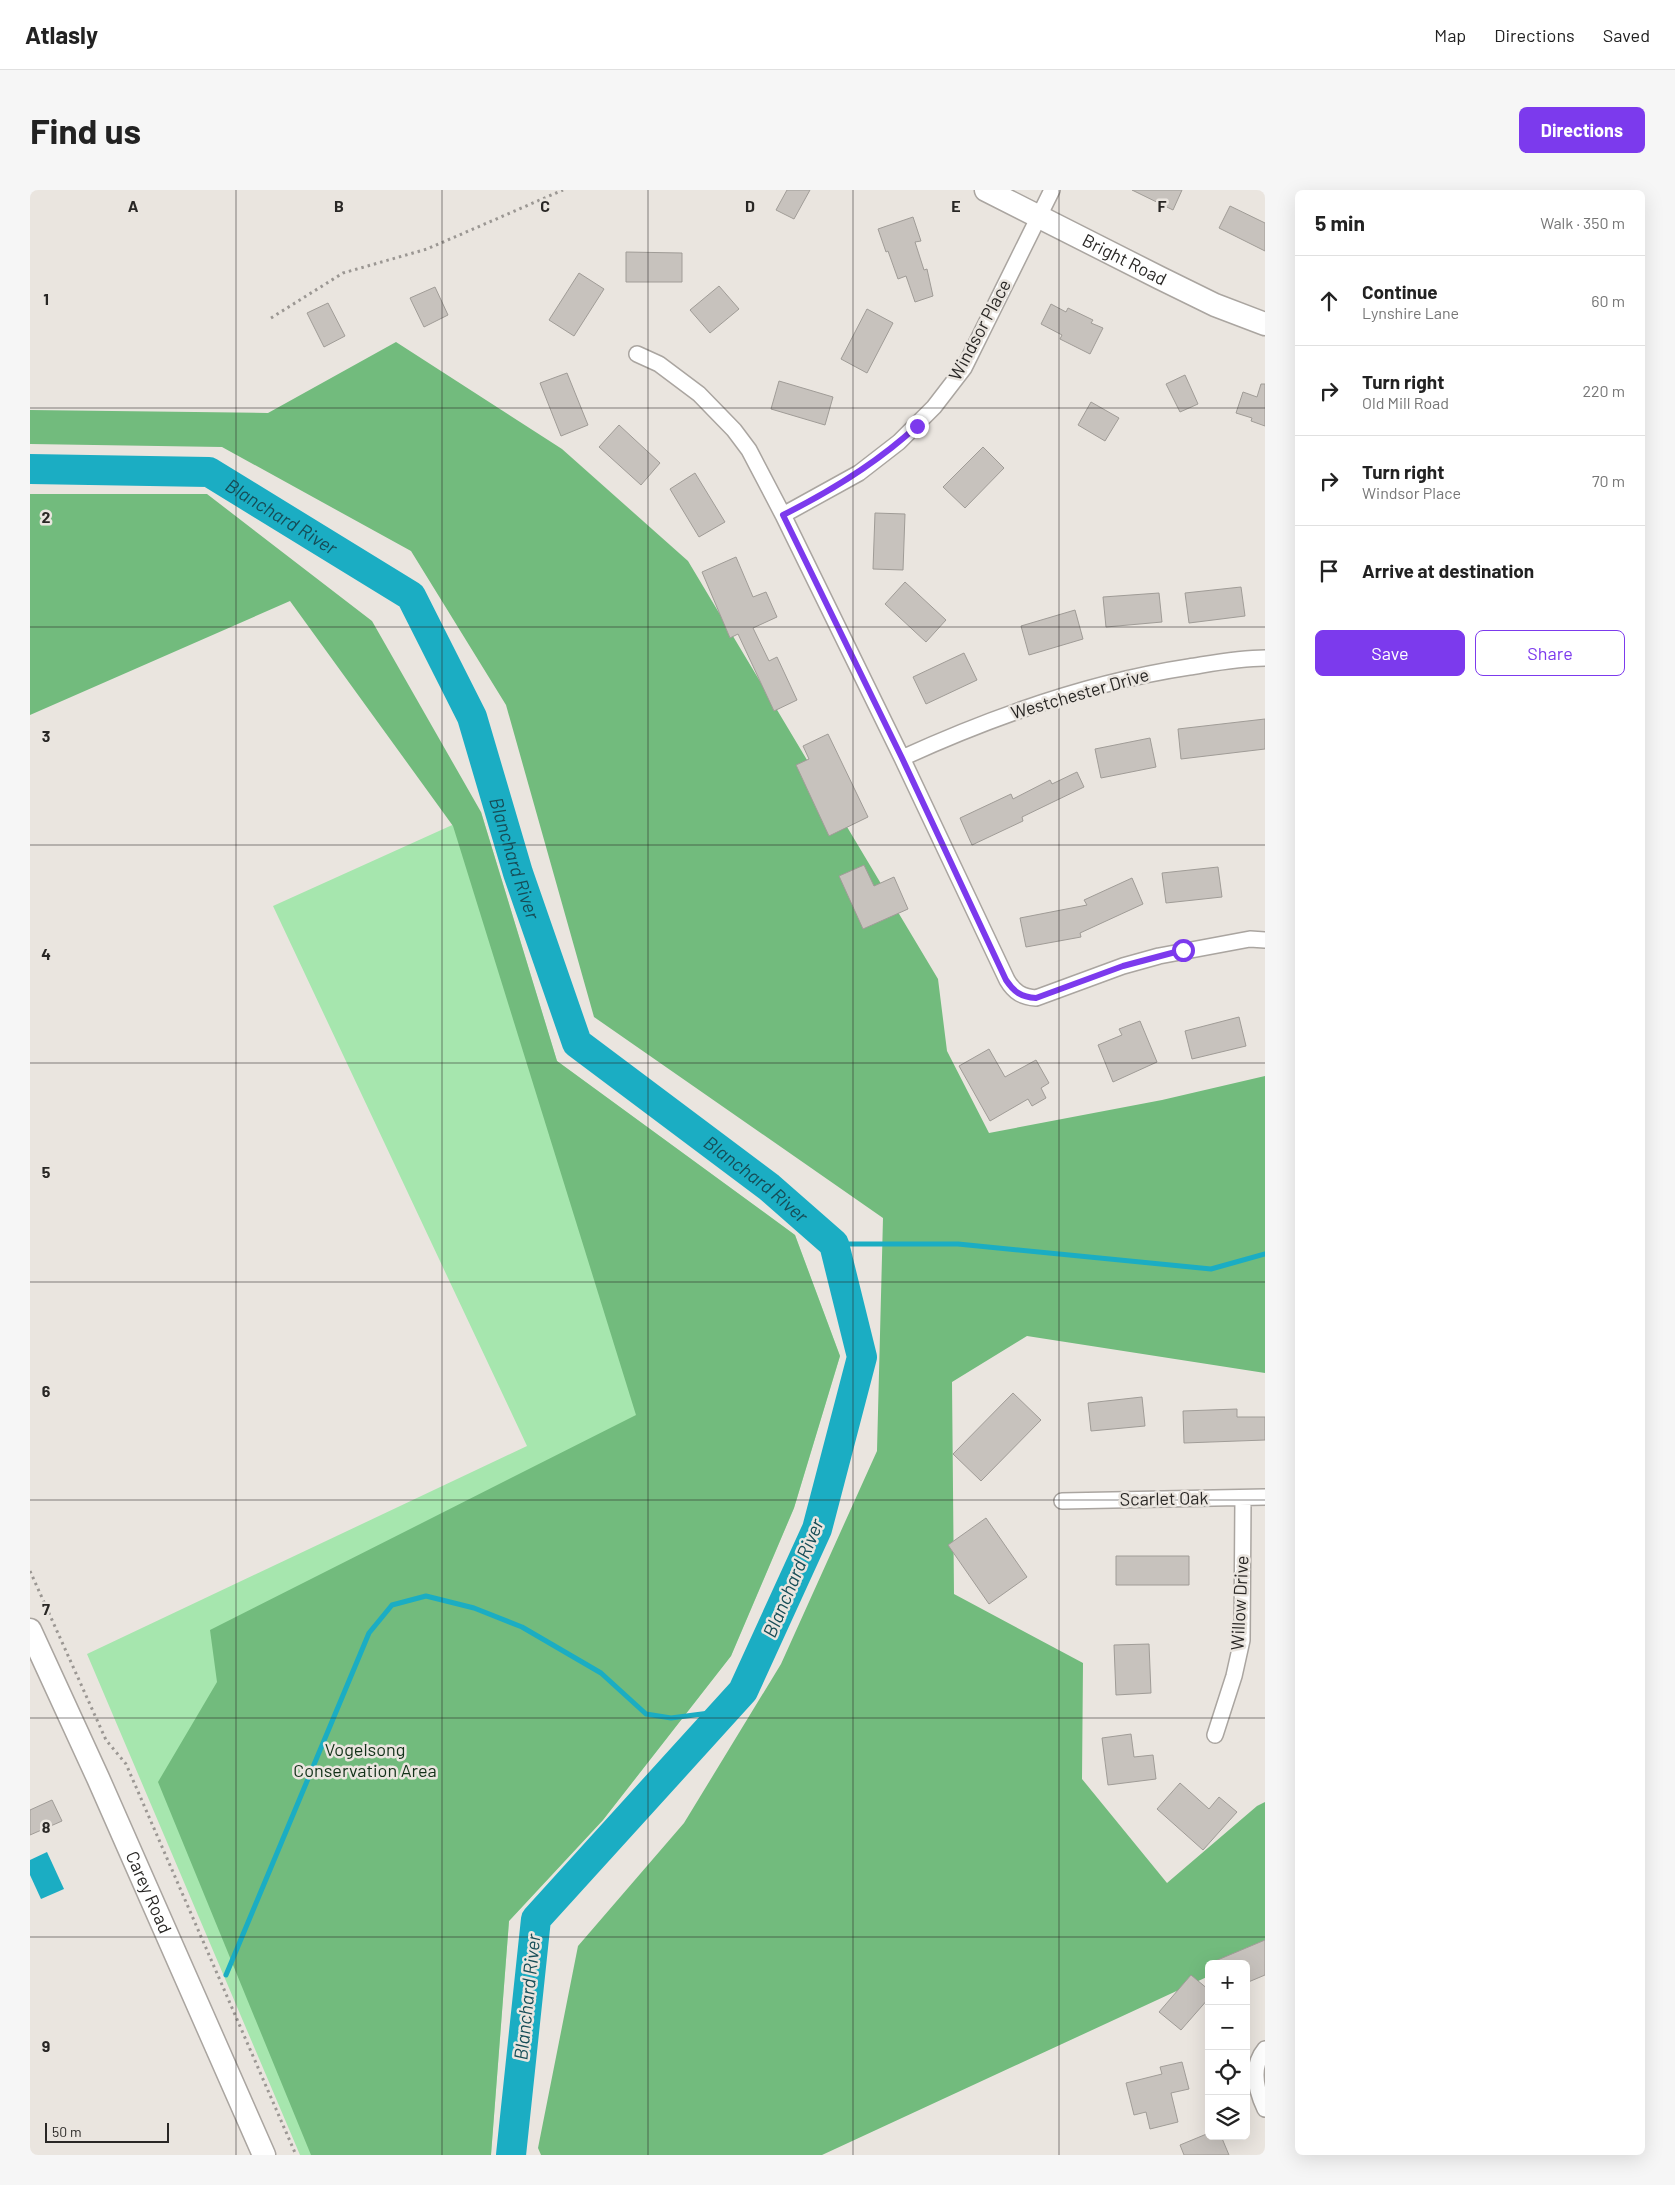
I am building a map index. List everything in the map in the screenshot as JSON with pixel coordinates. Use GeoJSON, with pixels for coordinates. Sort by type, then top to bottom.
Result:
{"type":"FeatureCollection","features":[{"type":"Feature","properties":{"kind":"main road","name":"Bright Road"},"geometry":{"type":"LineString","coordinates":[[986,190],[1200,297],[1265,324]]}},
{"type":"Feature","properties":{"kind":"main road","name":"Carey Road"},"geometry":{"type":"LineString","coordinates":[[30,1630],[98,1778],[264,2155]]}},
{"type":"Feature","properties":{"kind":"street","name":"Windsor Place"},"geometry":{"type":"LineString","coordinates":[[783,515],[859,473],[899,442],[934,407],[964,368],[1052,190]]}},
{"type":"Feature","properties":{"kind":"street"},"geometry":{"type":"LineString","coordinates":[[637,354],[659,364],[680,378],[717,411],[749,450],[783,515],[902,758],[1006,980],[1013,990],[1027,997],[1045,995],[1123,966],[1183,950],[1250,939],[1265,940]]}},
{"type":"Feature","properties":{"kind":"street","name":"Westchester Drive"},"geometry":{"type":"LineString","coordinates":[[902,758],[961,732],[1070,693],[1166,670],[1228,660],[1265,658]]}},
{"type":"Feature","properties":{"kind":"street","name":"Scarlet Oak"},"geometry":{"type":"LineString","coordinates":[[1062,1501],[1265,1497]]}},
{"type":"Feature","properties":{"kind":"street","name":"Willow Drive"},"geometry":{"type":"LineString","coordinates":[[1215,1735],[1234,1676],[1242,1640],[1244,1615],[1243,1498]]}},
{"type":"Feature","properties":{"kind":"street"},"geometry":{"type":"LineString","coordinates":[[1265,2049],[1256,2066],[1255,2080],[1265,2109]]}},
{"type":"Feature","properties":{"kind":"path"},"geometry":{"type":"LineString","coordinates":[[271,318],[343,273],[427,249],[564,190]]}},
{"type":"Feature","properties":{"kind":"path"},"geometry":{"type":"LineString","coordinates":[[30,1571],[106,1740],[126,1764],[296,2155]]}},
{"type":"Feature","properties":{"kind":"green space"},"geometry":{"type":"Polygon","coordinates":[[[396,342],[562,449],[688,561],[938,979],[947,1051],[989,1133],[1162,1100],[1265,1076],[1265,1373],[1027,1336],[952,1382],[954,1594],[1083,1663],[1082,1779],[1167,1883],[1257,1806],[1265,1802],[1265,1950],[1225,1960],[1205,1960],[1205,1978],[822,2155],[541,2155],[538,2148],[578,1946],[684,1823],[781,1664],[877,1451],[883,1218],[594,1017],[506,705],[411,551],[222,447],[30,444],[30,410],[268,413],[396,342]]]}},
{"type":"Feature","properties":{"kind":"green space","name":"Vogelsong Conservation Area"},"geometry":{"type":"Polygon","coordinates":[[[30,494],[207,494],[372,621],[481,812],[557,1061],[795,1235],[840,1356],[794,1508],[731,1656],[603,1820],[509,1921],[491,2155],[311,2155],[158,1782],[217,1682],[210,1630],[636,1415],[453,826],[290,601],[30,715],[30,494]]]}},
{"type":"Feature","properties":{"kind":"green space","name":"Vogelsong Conservation Area"},"geometry":{"type":"Polygon","coordinates":[[[481,812],[557,1061],[795,1235],[840,1356],[794,1508],[731,1656],[603,1820],[509,1921],[491,2155],[300,2155],[87,1654],[527,1446],[273,906],[481,812]]]}},
{"type":"Feature","properties":{"kind":"water"},"geometry":{"type":"Polygon","coordinates":[[[47,1852],[64,1889],[41,1899],[30,1875],[30,1860],[47,1852]]]}},
{"type":"Feature","properties":{"kind":"building"},"geometry":{"type":"Polygon","coordinates":[[[787,190],[810,190],[794,219],[776,210],[787,190]]]}},
{"type":"Feature","properties":{"kind":"building"},"geometry":{"type":"Polygon","coordinates":[[[1132,190],[1182,190],[1173,210],[1132,190]]]}},
{"type":"Feature","properties":{"kind":"building"},"geometry":{"type":"Polygon","coordinates":[[[1230,206],[1265,223],[1265,251],[1219,228],[1230,206]]]}},
{"type":"Feature","properties":{"kind":"building"},"geometry":{"type":"Polygon","coordinates":[[[913,217],[921,241],[915,242],[924,270],[927,269],[933,296],[915,302],[906,276],[898,279],[878,229],[913,217]]]}},
{"type":"Feature","properties":{"kind":"building"},"geometry":{"type":"Polygon","coordinates":[[[626,252],[682,253],[682,282],[626,282],[626,252]]]}},
{"type":"Feature","properties":{"kind":"building"},"geometry":{"type":"Polygon","coordinates":[[[579,273],[604,289],[574,336],[549,320],[579,273]]]}},
{"type":"Feature","properties":{"kind":"building"},"geometry":{"type":"Polygon","coordinates":[[[719,286],[739,309],[710,333],[690,310],[719,286]]]}},
{"type":"Feature","properties":{"kind":"building"},"geometry":{"type":"Polygon","coordinates":[[[435,287],[448,315],[424,327],[410,298],[435,287]]]}},
{"type":"Feature","properties":{"kind":"building"},"geometry":{"type":"Polygon","coordinates":[[[328,303],[345,336],[324,347],[307,313],[328,303]]]}},
{"type":"Feature","properties":{"kind":"building"},"geometry":{"type":"Polygon","coordinates":[[[1051,304],[1066,312],[1068,308],[1093,320],[1091,323],[1103,328],[1090,354],[1060,339],[1062,335],[1041,324],[1051,304]]]}},
{"type":"Feature","properties":{"kind":"building"},"geometry":{"type":"Polygon","coordinates":[[[867,309],[893,323],[867,373],[841,359],[867,309]]]}},
{"type":"Feature","properties":{"kind":"building"},"geometry":{"type":"Polygon","coordinates":[[[567,373],[588,425],[561,436],[540,383],[567,373]]]}},
{"type":"Feature","properties":{"kind":"building"},"geometry":{"type":"Polygon","coordinates":[[[1185,375],[1198,404],[1180,412],[1166,384],[1185,375]]]}},
{"type":"Feature","properties":{"kind":"building"},"geometry":{"type":"Polygon","coordinates":[[[779,381],[833,397],[825,425],[771,409],[779,381]]]}},
{"type":"Feature","properties":{"kind":"building"},"geometry":{"type":"Polygon","coordinates":[[[1261,384],[1265,384],[1265,426],[1251,421],[1252,418],[1236,413],[1243,392],[1257,397],[1261,384]]]}},
{"type":"Feature","properties":{"kind":"building"},"geometry":{"type":"Polygon","coordinates":[[[1091,402],[1119,418],[1105,441],[1078,425],[1091,402]]]}},
{"type":"Feature","properties":{"kind":"building"},"geometry":{"type":"Polygon","coordinates":[[[619,425],[660,463],[641,485],[599,447],[619,425]]]}},
{"type":"Feature","properties":{"kind":"building"},"geometry":{"type":"Polygon","coordinates":[[[983,447],[1004,468],[965,508],[943,487],[983,447]]]}},
{"type":"Feature","properties":{"kind":"building"},"geometry":{"type":"Polygon","coordinates":[[[695,473],[725,522],[699,537],[670,489],[695,473]]]}},
{"type":"Feature","properties":{"kind":"building"},"geometry":{"type":"Polygon","coordinates":[[[875,513],[905,514],[903,570],[873,569],[875,513]]]}},
{"type":"Feature","properties":{"kind":"building"},"geometry":{"type":"Polygon","coordinates":[[[736,557],[753,597],[766,592],[777,617],[753,628],[769,661],[777,657],[797,700],[774,711],[738,634],[730,638],[702,572],[736,557]]]}},
{"type":"Feature","properties":{"kind":"building"},"geometry":{"type":"Polygon","coordinates":[[[905,582],[946,620],[926,642],[885,604],[905,582]]]}},
{"type":"Feature","properties":{"kind":"building"},"geometry":{"type":"Polygon","coordinates":[[[1241,587],[1245,616],[1189,623],[1185,593],[1241,587]]]}},
{"type":"Feature","properties":{"kind":"building"},"geometry":{"type":"Polygon","coordinates":[[[1159,593],[1162,622],[1106,627],[1103,597],[1159,593]]]}},
{"type":"Feature","properties":{"kind":"building"},"geometry":{"type":"Polygon","coordinates":[[[1075,610],[1083,639],[1029,655],[1021,626],[1075,610]]]}},
{"type":"Feature","properties":{"kind":"building"},"geometry":{"type":"Polygon","coordinates":[[[964,653],[977,680],[926,704],[913,677],[964,653]]]}},
{"type":"Feature","properties":{"kind":"building"},"geometry":{"type":"Polygon","coordinates":[[[1265,719],[1265,749],[1181,759],[1178,729],[1265,719]]]}},
{"type":"Feature","properties":{"kind":"building"},"geometry":{"type":"Polygon","coordinates":[[[828,734],[868,817],[829,836],[796,765],[809,759],[803,746],[828,734]]]}},
{"type":"Feature","properties":{"kind":"building"},"geometry":{"type":"Polygon","coordinates":[[[1150,738],[1156,767],[1101,778],[1095,749],[1150,738]]]}},
{"type":"Feature","properties":{"kind":"building"},"geometry":{"type":"Polygon","coordinates":[[[1077,772],[1084,787],[1022,817],[1023,821],[972,845],[960,818],[1011,794],[1013,799],[1050,780],[1052,784],[1077,772]]]}},
{"type":"Feature","properties":{"kind":"building"},"geometry":{"type":"Polygon","coordinates":[[[864,865],[874,886],[894,877],[908,909],[863,929],[839,876],[864,865]]]}},
{"type":"Feature","properties":{"kind":"building"},"geometry":{"type":"Polygon","coordinates":[[[1218,867],[1222,897],[1166,903],[1162,873],[1218,867]]]}},
{"type":"Feature","properties":{"kind":"building"},"geometry":{"type":"Polygon","coordinates":[[[1132,878],[1143,904],[1080,933],[1081,937],[1026,947],[1020,918],[1087,905],[1084,900],[1132,878]]]}},
{"type":"Feature","properties":{"kind":"building"},"geometry":{"type":"Polygon","coordinates":[[[1239,1017],[1246,1046],[1192,1059],[1185,1031],[1239,1017]]]}},
{"type":"Feature","properties":{"kind":"building"},"geometry":{"type":"Polygon","coordinates":[[[1140,1021],[1157,1062],[1113,1082],[1098,1045],[1122,1035],[1119,1029],[1140,1021]]]}},
{"type":"Feature","properties":{"kind":"building"},"geometry":{"type":"Polygon","coordinates":[[[989,1049],[1005,1077],[1036,1060],[1049,1083],[1041,1088],[1046,1098],[1032,1106],[1028,1099],[990,1121],[959,1066],[989,1049]]]}},
{"type":"Feature","properties":{"kind":"building"},"geometry":{"type":"Polygon","coordinates":[[[1013,1393],[1041,1420],[981,1481],[953,1454],[1013,1393]]]}},
{"type":"Feature","properties":{"kind":"building"},"geometry":{"type":"Polygon","coordinates":[[[1142,1397],[1145,1426],[1091,1431],[1088,1403],[1142,1397]]]}},
{"type":"Feature","properties":{"kind":"building"},"geometry":{"type":"Polygon","coordinates":[[[1237,1409],[1237,1417],[1265,1417],[1265,1440],[1184,1443],[1183,1411],[1237,1409]]]}},
{"type":"Feature","properties":{"kind":"building"},"geometry":{"type":"Polygon","coordinates":[[[986,1518],[1027,1577],[989,1604],[948,1545],[986,1518]]]}},
{"type":"Feature","properties":{"kind":"building"},"geometry":{"type":"Polygon","coordinates":[[[1116,1556],[1189,1556],[1189,1585],[1116,1585],[1116,1556]]]}},
{"type":"Feature","properties":{"kind":"building"},"geometry":{"type":"Polygon","coordinates":[[[1149,1644],[1151,1693],[1116,1695],[1114,1645],[1149,1644]]]}},
{"type":"Feature","properties":{"kind":"building"},"geometry":{"type":"Polygon","coordinates":[[[1131,1734],[1134,1757],[1153,1755],[1156,1779],[1108,1785],[1102,1738],[1131,1734]]]}},
{"type":"Feature","properties":{"kind":"building"},"geometry":{"type":"Polygon","coordinates":[[[1180,1783],[1209,1809],[1219,1797],[1237,1812],[1203,1850],[1157,1809],[1180,1783]]]}},
{"type":"Feature","properties":{"kind":"building"},"geometry":{"type":"Polygon","coordinates":[[[52,1800],[62,1821],[30,1835],[30,1810],[52,1800]]]}},
{"type":"Feature","properties":{"kind":"building"},"geometry":{"type":"Polygon","coordinates":[[[1265,1940],[1265,1975],[1250,1981],[1250,1960],[1218,1960],[1265,1940]]]}},
{"type":"Feature","properties":{"kind":"building"},"geometry":{"type":"Polygon","coordinates":[[[1191,1975],[1205,1987],[1205,2003],[1181,2030],[1159,2012],[1191,1975]]]}},
{"type":"Feature","properties":{"kind":"building"},"geometry":{"type":"Polygon","coordinates":[[[1182,2062],[1189,2089],[1171,2093],[1178,2122],[1150,2129],[1146,2112],[1134,2115],[1126,2083],[1162,2074],[1160,2067],[1182,2062]]]}},
{"type":"Feature","properties":{"kind":"building"},"geometry":{"type":"Polygon","coordinates":[[[1205,2135],[1205,2140],[1223,2140],[1229,2155],[1184,2155],[1180,2145],[1205,2135]]]}},
{"type":"Feature","properties":{"kind":"waterway","name":"Blanchard River"},"geometry":{"type":"LineString","coordinates":[[30,469],[209,472],[411,596],[472,717],[518,873],[577,1043],[769,1187],[834,1244],[862,1357],[817,1529],[743,1691],[536,1919],[511,2155]]}},
{"type":"Feature","properties":{"kind":"waterway"},"geometry":{"type":"LineString","coordinates":[[834,1244],[958,1244],[1211,1269],[1265,1254]]}},
{"type":"Feature","properties":{"kind":"waterway"},"geometry":{"type":"LineString","coordinates":[[226,1975],[369,1633],[392,1605],[426,1596],[474,1608],[522,1627],[601,1673],[646,1714],[671,1718],[725,1711]]}},
{"type":"Feature","properties":{"kind":"route"},"geometry":{"type":"LineString","coordinates":[[917,426],[880,458],[859,473],[783,515],[902,758],[1006,980],[1013,990],[1027,997],[1036,998],[1123,966],[1183,950]]}}]}
